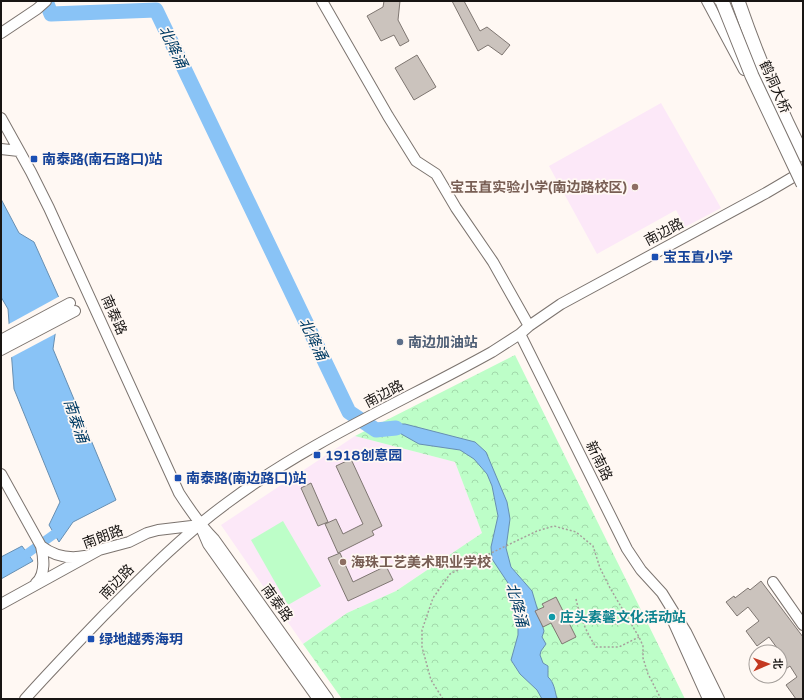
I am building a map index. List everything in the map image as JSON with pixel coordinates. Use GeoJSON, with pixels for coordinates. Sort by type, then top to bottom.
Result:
{"type":"FeatureCollection","features":[{"type":"Feature","properties":{"kind":"main road","name":"鹤洞大桥"},"geometry":{"type":"LineString","coordinates":[[722,1],[752,76],[780,138],[802,179]]}},
{"type":"Feature","properties":{"kind":"main road","name":"鹤洞大桥"},"geometry":{"type":"LineString","coordinates":[[738,1],[764,69],[786,121],[803,155]]}},
{"type":"Feature","properties":{"kind":"street"},"geometry":{"type":"LineString","coordinates":[[1,33],[37,9],[46,1]]}},
{"type":"Feature","properties":{"kind":"street"},"geometry":{"type":"LineString","coordinates":[[322,1],[388,116],[416,161],[436,174],[456,208],[493,262],[529,326]]}},
{"type":"Feature","properties":{"kind":"street"},"geometry":{"type":"LineString","coordinates":[[707,1],[802,179]]}},
{"type":"Feature","properties":{"kind":"street","name":"南泰路"},"geometry":{"type":"LineString","coordinates":[[1,118],[49,208],[179,493],[328,699]]}},
{"type":"Feature","properties":{"kind":"street"},"geometry":{"type":"LineString","coordinates":[[1,148],[19,151]]}},
{"type":"Feature","properties":{"kind":"street","name":"南边路"},"geometry":{"type":"LineString","coordinates":[[25,699],[148,570],[200,524],[227,503],[292,460],[344,430],[474,362],[520,334],[561,304],[766,194],[802,179]]}},
{"type":"Feature","properties":{"kind":"street"},"geometry":{"type":"LineString","coordinates":[[1,340],[73,307],[1,350]]}},
{"type":"Feature","properties":{"kind":"street","name":"新南路"},"geometry":{"type":"LineString","coordinates":[[520,334],[628,549],[641,570],[662,593],[686,632],[719,699]]}},
{"type":"Feature","properties":{"kind":"street"},"geometry":{"type":"LineString","coordinates":[[1,474],[42,546],[44,559],[43,572],[38,582],[32,587]]}},
{"type":"Feature","properties":{"kind":"street","name":"南泰路"},"geometry":{"type":"LineString","coordinates":[[200,524],[208,544],[318,699]]}},
{"type":"Feature","properties":{"kind":"street","name":"南朗路"},"geometry":{"type":"LineString","coordinates":[[1,604],[99,550],[129,542],[152,531],[200,524]]}},
{"type":"Feature","properties":{"kind":"street"},"geometry":{"type":"LineString","coordinates":[[42,546],[53,553],[65,557],[88,556]]}},
{"type":"Feature","properties":{"kind":"street"},"geometry":{"type":"LineString","coordinates":[[773,582],[803,625]]}},
{"type":"Feature","properties":{"kind":"street","name":"新南路"},"geometry":{"type":"LineString","coordinates":[[662,593],[681,641],[708,699]]}},
{"type":"Feature","properties":{"kind":"path"},"geometry":{"type":"LineString","coordinates":[[443,699],[431,680],[422,647],[422,630],[432,598],[450,574],[511,543],[537,531],[554,526],[576,532],[594,546],[600,568],[643,646],[642,658],[648,674],[661,699]]}},
{"type":"Feature","properties":{"kind":"path"},"geometry":{"type":"LineString","coordinates":[[576,599],[580,615],[596,647],[619,647],[639,637]]}},
{"type":"Feature","properties":{"kind":"shaded area","name":"宝玉直实验小学(南边路校区)"},"geometry":{"type":"Polygon","coordinates":[[[661,103],[721,208],[685,227],[676,210],[597,254],[549,166],[661,103]]]}},
{"type":"Feature","properties":{"kind":"shaded area","name":"海珠工艺美术职业学校"},"geometry":{"type":"Polygon","coordinates":[[[355,436],[455,462],[482,533],[396,591],[347,613],[303,644],[221,525],[355,436]]]}},
{"type":"Feature","properties":{"kind":"green space"},"geometry":{"type":"Polygon","coordinates":[[[515,355],[685,699],[342,699],[303,644],[347,613],[396,591],[482,533],[455,462],[355,436],[515,355]]]}},
{"type":"Feature","properties":{"kind":"green space"},"geometry":{"type":"Polygon","coordinates":[[[283,521],[321,586],[288,605],[251,540],[283,521]]]}},
{"type":"Feature","properties":{"kind":"water"},"geometry":{"type":"Polygon","coordinates":[[[1,199],[19,233],[34,242],[60,300],[53,349],[116,500],[73,522],[59,542],[49,525],[60,502],[14,389],[8,309],[1,297],[1,199]]]}},
{"type":"Feature","properties":{"kind":"water"},"geometry":{"type":"Polygon","coordinates":[[[405,424],[475,442],[486,452],[507,502],[510,519],[506,548],[511,567],[532,591],[544,631],[542,637],[546,644],[540,655],[543,663],[548,666],[548,677],[553,684],[557,699],[542,699],[537,690],[520,674],[511,660],[518,635],[518,617],[508,583],[492,559],[491,547],[498,516],[492,486],[487,474],[474,459],[460,450],[419,444],[396,431],[376,430],[386,425],[405,424]]]}},
{"type":"Feature","properties":{"kind":"water"},"geometry":{"type":"Polygon","coordinates":[[[22,546],[33,561],[1,579],[1,557],[22,546]]]}},
{"type":"Feature","properties":{"kind":"pier"},"geometry":{"type":"Polygon","coordinates":[[[60,296],[62,301],[57,333],[10,358],[7,325],[60,296]]]}},
{"type":"Feature","properties":{"kind":"building"},"geometry":{"type":"Polygon","coordinates":[[[384,1],[400,1],[398,20],[409,41],[400,46],[394,35],[381,41],[367,16],[383,7],[384,1]]]}},
{"type":"Feature","properties":{"kind":"building"},"geometry":{"type":"Polygon","coordinates":[[[452,1],[464,1],[480,31],[487,27],[510,45],[502,55],[488,45],[478,51],[452,1]]]}},
{"type":"Feature","properties":{"kind":"building"},"geometry":{"type":"Polygon","coordinates":[[[417,55],[436,87],[414,100],[395,68],[417,55]]]}},
{"type":"Feature","properties":{"kind":"building"},"geometry":{"type":"Polygon","coordinates":[[[351,459],[382,526],[372,531],[374,535],[338,553],[325,524],[336,519],[343,534],[363,524],[336,466],[351,459]]]}},
{"type":"Feature","properties":{"kind":"building"},"geometry":{"type":"Polygon","coordinates":[[[311,483],[328,522],[318,526],[301,488],[311,483]]]}},
{"type":"Feature","properties":{"kind":"building"},"geometry":{"type":"Polygon","coordinates":[[[340,553],[353,582],[386,566],[393,580],[348,601],[328,558],[340,553]]]}},
{"type":"Feature","properties":{"kind":"building"},"geometry":{"type":"Polygon","coordinates":[[[761,581],[803,637],[803,699],[796,699],[786,685],[797,677],[790,666],[788,667],[788,644],[774,644],[769,637],[760,644],[756,644],[746,631],[759,621],[748,607],[737,616],[726,602],[734,596],[735,598],[748,588],[750,590],[761,581]]]}},
{"type":"Feature","properties":{"kind":"building","name":"庄头素馨文化活动站"},"geometry":{"type":"Polygon","coordinates":[[[556,597],[576,637],[562,644],[551,623],[543,627],[535,611],[544,607],[542,604],[556,597]]]}},
{"type":"Feature","properties":{"kind":"waterway","name":"北降涌"},"geometry":{"type":"LineString","coordinates":[[46,1],[51,14],[156,10],[349,412],[376,430],[396,428]]}},
{"type":"Feature","properties":{"kind":"waterway","name":"南泰涌"},"geometry":{"type":"LineString","coordinates":[[1,568],[28,553],[62,527]]}},
{"type":"Feature","properties":{"kind":"place","name":"南泰路(南石路口)站"},"geometry":{"type":"Point","coordinates":[34,159]}},
{"type":"Feature","properties":{"kind":"place","name":"宝玉直实验小学(南边路校区)"},"geometry":{"type":"Point","coordinates":[635,187]}},
{"type":"Feature","properties":{"kind":"place","name":"宝玉直小学"},"geometry":{"type":"Point","coordinates":[655,257]}},
{"type":"Feature","properties":{"kind":"place","name":"南边加油站"},"geometry":{"type":"Point","coordinates":[400,342]}},
{"type":"Feature","properties":{"kind":"place","name":"1918创意园"},"geometry":{"type":"Point","coordinates":[317,455]}},
{"type":"Feature","properties":{"kind":"place","name":"南泰路(南边路口)站"},"geometry":{"type":"Point","coordinates":[178,478]}},
{"type":"Feature","properties":{"kind":"place","name":"海珠工艺美术职业学校"},"geometry":{"type":"Point","coordinates":[343,562]}},
{"type":"Feature","properties":{"kind":"place","name":"庄头素馨文化活动站"},"geometry":{"type":"Point","coordinates":[552,617]}},
{"type":"Feature","properties":{"kind":"place","name":"绿地越秀海玥"},"geometry":{"type":"Point","coordinates":[91,639]}}]}
